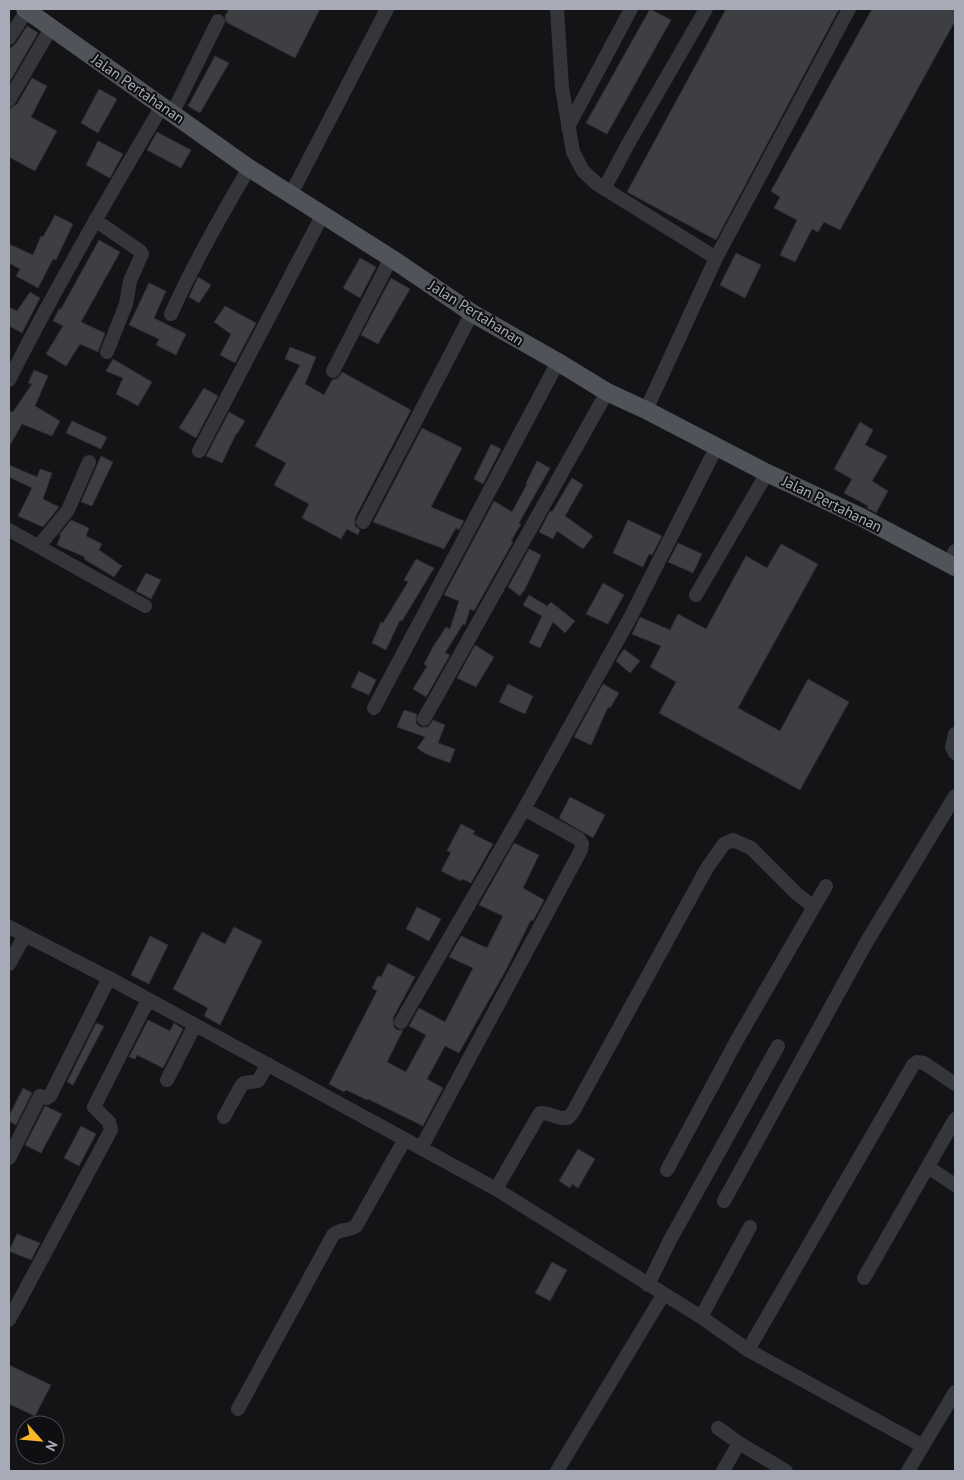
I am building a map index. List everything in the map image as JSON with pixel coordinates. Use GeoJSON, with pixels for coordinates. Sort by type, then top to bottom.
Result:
{"type":"FeatureCollection","features":[{"type":"Feature","properties":{"kind":"main road","name":"Jalan Pertahanan"},"geometry":{"type":"LineString","coordinates":[[27,9],[248,168],[391,258],[472,313],[607,392],[646,410],[767,473],[953,561]]}},
{"type":"Feature","properties":{"kind":"street"},"geometry":{"type":"LineString","coordinates":[[9,38],[27,9]]}},
{"type":"Feature","properties":{"kind":"street"},"geometry":{"type":"LineString","coordinates":[[291,194],[387,9]]}},
{"type":"Feature","properties":{"kind":"street"},"geometry":{"type":"LineString","coordinates":[[557,9],[562,88],[568,127],[577,163],[589,177],[604,189],[716,258]]}},
{"type":"Feature","properties":{"kind":"street"},"geometry":{"type":"LineString","coordinates":[[568,127],[631,9]]}},
{"type":"Feature","properties":{"kind":"street"},"geometry":{"type":"LineString","coordinates":[[604,189],[706,9]]}},
{"type":"Feature","properties":{"kind":"street"},"geometry":{"type":"LineString","coordinates":[[646,410],[716,258],[849,9]]}},
{"type":"Feature","properties":{"kind":"street"},"geometry":{"type":"LineString","coordinates":[[9,380],[39,319],[95,220],[167,110],[218,21]]}},
{"type":"Feature","properties":{"kind":"street"},"geometry":{"type":"LineString","coordinates":[[9,100],[51,28]]}},
{"type":"Feature","properties":{"kind":"street"},"geometry":{"type":"LineString","coordinates":[[171,314],[191,270],[248,168]]}},
{"type":"Feature","properties":{"kind":"street"},"geometry":{"type":"LineString","coordinates":[[199,451],[323,214]]}},
{"type":"Feature","properties":{"kind":"street"},"geometry":{"type":"LineString","coordinates":[[95,220],[142,254],[130,281],[126,304],[107,352]]}},
{"type":"Feature","properties":{"kind":"street"},"geometry":{"type":"LineString","coordinates":[[332,371],[391,258]]}},
{"type":"Feature","properties":{"kind":"street"},"geometry":{"type":"LineString","coordinates":[[362,522],[472,313]]}},
{"type":"Feature","properties":{"kind":"street"},"geometry":{"type":"LineString","coordinates":[[374,708],[558,362]]}},
{"type":"Feature","properties":{"kind":"street"},"geometry":{"type":"LineString","coordinates":[[424,719],[607,392]]}},
{"type":"Feature","properties":{"kind":"street"},"geometry":{"type":"LineString","coordinates":[[401,1022],[630,618],[717,446]]}},
{"type":"Feature","properties":{"kind":"street"},"geometry":{"type":"LineString","coordinates":[[39,546],[68,510],[90,462]]}},
{"type":"Feature","properties":{"kind":"street"},"geometry":{"type":"LineString","coordinates":[[696,595],[767,473]]}},
{"type":"Feature","properties":{"kind":"street"},"geometry":{"type":"LineString","coordinates":[[9,530],[145,606]]}},
{"type":"Feature","properties":{"kind":"street"},"geometry":{"type":"LineString","coordinates":[[955,734],[952,743],[955,752]]}},
{"type":"Feature","properties":{"kind":"street"},"geometry":{"type":"LineString","coordinates":[[724,1201],[866,943],[955,796]]}},
{"type":"Feature","properties":{"kind":"street"},"geometry":{"type":"LineString","coordinates":[[421,1148],[581,850],[581,841],[579,839],[524,808]]}},
{"type":"Feature","properties":{"kind":"street"},"geometry":{"type":"LineString","coordinates":[[496,1189],[540,1113],[562,1119],[568,1118],[573,1112],[707,868],[724,844],[733,840],[751,848],[797,894],[814,907]]}},
{"type":"Feature","properties":{"kind":"street"},"geometry":{"type":"LineString","coordinates":[[667,1170],[737,1040],[826,886]]}},
{"type":"Feature","properties":{"kind":"street"},"geometry":{"type":"LineString","coordinates":[[9,927],[109,978],[496,1189],[701,1317],[748,1350],[923,1446]]}},
{"type":"Feature","properties":{"kind":"street"},"geometry":{"type":"LineString","coordinates":[[9,964],[25,935]]}},
{"type":"Feature","properties":{"kind":"street"},"geometry":{"type":"LineString","coordinates":[[9,1158],[40,1096],[47,1098],[50,1096],[109,978]]}},
{"type":"Feature","properties":{"kind":"street"},"geometry":{"type":"LineString","coordinates":[[9,1320],[109,1134],[111,1125],[94,1107],[148,1000]]}},
{"type":"Feature","properties":{"kind":"street"},"geometry":{"type":"LineString","coordinates":[[167,1080],[195,1025]]}},
{"type":"Feature","properties":{"kind":"street"},"geometry":{"type":"LineString","coordinates":[[648,1284],[778,1046]]}},
{"type":"Feature","properties":{"kind":"street"},"geometry":{"type":"LineString","coordinates":[[748,1350],[912,1066],[917,1062],[924,1063],[955,1084]]}},
{"type":"Feature","properties":{"kind":"street"},"geometry":{"type":"LineString","coordinates":[[224,1117],[241,1086],[244,1083],[258,1081],[268,1064]]}},
{"type":"Feature","properties":{"kind":"street"},"geometry":{"type":"LineString","coordinates":[[864,1278],[955,1119]]}},
{"type":"Feature","properties":{"kind":"street"},"geometry":{"type":"LineString","coordinates":[[238,1409],[333,1235],[338,1230],[356,1226],[405,1139]]}},
{"type":"Feature","properties":{"kind":"street"},"geometry":{"type":"LineString","coordinates":[[928,1167],[955,1185]]}},
{"type":"Feature","properties":{"kind":"street"},"geometry":{"type":"LineString","coordinates":[[701,1317],[750,1227]]}},
{"type":"Feature","properties":{"kind":"street"},"geometry":{"type":"LineString","coordinates":[[557,1471],[663,1295]]}},
{"type":"Feature","properties":{"kind":"street"},"geometry":{"type":"LineString","coordinates":[[908,1471],[955,1392]]}},
{"type":"Feature","properties":{"kind":"street"},"geometry":{"type":"LineString","coordinates":[[718,1428],[786,1471]]}},
{"type":"Feature","properties":{"kind":"street"},"geometry":{"type":"LineString","coordinates":[[723,1471],[740,1443]]}},
{"type":"Feature","properties":{"kind":"building"},"geometry":{"type":"Polygon","coordinates":[[[229,9],[320,9],[295,58],[226,22],[225,16],[229,9]]]}},
{"type":"Feature","properties":{"kind":"building"},"geometry":{"type":"Polygon","coordinates":[[[650,9],[671,20],[607,134],[586,123],[650,9]]]}},
{"type":"Feature","properties":{"kind":"building"},"geometry":{"type":"Polygon","coordinates":[[[726,9],[839,9],[716,240],[627,192],[726,9]]]}},
{"type":"Feature","properties":{"kind":"building"},"geometry":{"type":"Polygon","coordinates":[[[872,9],[955,9],[955,21],[840,230],[824,222],[818,232],[812,229],[795,262],[780,255],[797,220],[774,208],[780,197],[771,191],[872,9]]]}},
{"type":"Feature","properties":{"kind":"building"},"geometry":{"type":"Polygon","coordinates":[[[27,26],[38,33],[9,83],[9,49],[16,43],[27,26]]]}},
{"type":"Feature","properties":{"kind":"building"},"geometry":{"type":"Polygon","coordinates":[[[215,56],[229,63],[200,113],[188,106],[215,56]]]}},
{"type":"Feature","properties":{"kind":"building"},"geometry":{"type":"Polygon","coordinates":[[[32,78],[47,86],[31,117],[57,131],[35,171],[9,157],[9,109],[17,104],[32,78]]]}},
{"type":"Feature","properties":{"kind":"building"},"geometry":{"type":"Polygon","coordinates":[[[99,89],[117,99],[98,133],[81,123],[99,89]]]}},
{"type":"Feature","properties":{"kind":"building"},"geometry":{"type":"Polygon","coordinates":[[[157,132],[191,150],[181,168],[147,150],[157,132]]]}},
{"type":"Feature","properties":{"kind":"building"},"geometry":{"type":"Polygon","coordinates":[[[98,141],[123,154],[110,178],[86,165],[98,141]]]}},
{"type":"Feature","properties":{"kind":"building"},"geometry":{"type":"Polygon","coordinates":[[[55,215],[73,224],[56,260],[53,259],[38,288],[16,276],[20,269],[9,263],[9,244],[33,255],[41,236],[43,237],[55,215]]]}},
{"type":"Feature","properties":{"kind":"building"},"geometry":{"type":"Polygon","coordinates":[[[99,240],[120,252],[81,322],[105,333],[98,352],[80,344],[66,366],[46,354],[63,326],[53,321],[99,240]]]}},
{"type":"Feature","properties":{"kind":"building"},"geometry":{"type":"Polygon","coordinates":[[[736,253],[761,265],[745,298],[720,285],[736,253]]]}},
{"type":"Feature","properties":{"kind":"building"},"geometry":{"type":"Polygon","coordinates":[[[360,258],[376,267],[360,298],[343,288],[360,258]]]}},
{"type":"Feature","properties":{"kind":"building"},"geometry":{"type":"Polygon","coordinates":[[[198,277],[211,285],[199,303],[189,297],[198,277]]]}},
{"type":"Feature","properties":{"kind":"building"},"geometry":{"type":"Polygon","coordinates":[[[391,278],[410,289],[378,344],[361,335],[391,278]]]}},
{"type":"Feature","properties":{"kind":"building"},"geometry":{"type":"Polygon","coordinates":[[[149,283],[166,291],[154,318],[186,334],[176,355],[156,345],[159,339],[129,325],[149,283]]]}},
{"type":"Feature","properties":{"kind":"building"},"geometry":{"type":"Polygon","coordinates":[[[30,292],[40,298],[22,333],[9,326],[9,307],[17,311],[30,292]]]}},
{"type":"Feature","properties":{"kind":"building"},"geometry":{"type":"Polygon","coordinates":[[[225,306],[256,323],[235,363],[220,355],[231,334],[214,322],[225,306]]]}},
{"type":"Feature","properties":{"kind":"building"},"geometry":{"type":"Polygon","coordinates":[[[290,347],[316,357],[305,384],[324,395],[332,380],[338,378],[342,372],[411,410],[355,518],[355,526],[360,530],[358,535],[347,529],[341,539],[302,518],[309,504],[274,485],[286,463],[255,446],[300,365],[285,359],[290,347]]]}},
{"type":"Feature","properties":{"kind":"building"},"geometry":{"type":"Polygon","coordinates":[[[113,359],[152,382],[138,406],[116,394],[123,378],[106,371],[113,359]]]}},
{"type":"Feature","properties":{"kind":"building"},"geometry":{"type":"Polygon","coordinates":[[[34,370],[48,376],[35,406],[60,421],[52,436],[22,424],[9,447],[9,411],[13,412],[32,384],[28,383],[34,370]]]}},
{"type":"Feature","properties":{"kind":"building"},"geometry":{"type":"Polygon","coordinates":[[[204,388],[218,396],[196,438],[179,428],[204,388]]]}},
{"type":"Feature","properties":{"kind":"building"},"geometry":{"type":"Polygon","coordinates":[[[229,412],[245,421],[236,434],[222,463],[206,456],[229,412]]]}},
{"type":"Feature","properties":{"kind":"building"},"geometry":{"type":"Polygon","coordinates":[[[72,421],[107,437],[101,449],[66,433],[72,421]]]}},
{"type":"Feature","properties":{"kind":"building"},"geometry":{"type":"Polygon","coordinates":[[[860,422],[873,430],[865,445],[887,456],[872,481],[888,491],[876,513],[867,508],[868,506],[844,493],[852,479],[834,469],[860,422]]]}},
{"type":"Feature","properties":{"kind":"building"},"geometry":{"type":"Polygon","coordinates":[[[422,428],[462,448],[431,507],[464,521],[459,530],[456,528],[444,549],[373,522],[422,428]]]}},
{"type":"Feature","properties":{"kind":"building"},"geometry":{"type":"Polygon","coordinates":[[[491,444],[501,449],[483,484],[474,479],[491,444]]]}},
{"type":"Feature","properties":{"kind":"building"},"geometry":{"type":"Polygon","coordinates":[[[101,456],[113,462],[92,506],[81,502],[101,456]]]}},
{"type":"Feature","properties":{"kind":"building"},"geometry":{"type":"Polygon","coordinates":[[[537,461],[550,468],[519,523],[521,524],[511,541],[513,542],[474,611],[470,609],[465,625],[463,624],[445,653],[450,655],[426,697],[413,689],[427,666],[424,664],[433,647],[446,627],[450,629],[459,601],[444,595],[494,501],[512,512],[537,461]]]}},
{"type":"Feature","properties":{"kind":"building"},"geometry":{"type":"Polygon","coordinates":[[[9,465],[37,477],[40,469],[52,473],[43,499],[59,507],[43,527],[18,516],[32,488],[9,477],[9,465]]]}},
{"type":"Feature","properties":{"kind":"building"},"geometry":{"type":"Polygon","coordinates":[[[572,478],[583,485],[565,516],[593,536],[583,549],[557,531],[553,539],[539,532],[550,511],[552,512],[572,478]]]}},
{"type":"Feature","properties":{"kind":"building"},"geometry":{"type":"Polygon","coordinates":[[[71,520],[89,528],[86,536],[102,544],[99,550],[122,566],[114,577],[84,559],[85,557],[57,545],[61,535],[59,535],[71,520]]]}},
{"type":"Feature","properties":{"kind":"building"},"geometry":{"type":"Polygon","coordinates":[[[628,520],[662,536],[652,555],[649,554],[643,567],[613,553],[628,520]]]}},
{"type":"Feature","properties":{"kind":"building"},"geometry":{"type":"Polygon","coordinates":[[[678,543],[702,554],[693,573],[668,562],[678,543]]]}},
{"type":"Feature","properties":{"kind":"building"},"geometry":{"type":"Polygon","coordinates":[[[781,544],[818,564],[738,708],[780,731],[808,679],[849,702],[800,790],[659,713],[676,682],[650,667],[661,646],[632,634],[640,617],[670,630],[678,614],[706,629],[746,556],[767,568],[781,544]]]}},
{"type":"Feature","properties":{"kind":"building"},"geometry":{"type":"Polygon","coordinates":[[[529,549],[541,555],[520,596],[508,587],[529,549]]]}},
{"type":"Feature","properties":{"kind":"building"},"geometry":{"type":"Polygon","coordinates":[[[416,559],[434,568],[402,621],[400,620],[386,650],[372,643],[381,622],[383,623],[408,582],[404,580],[416,559]]]}},
{"type":"Feature","properties":{"kind":"building"},"geometry":{"type":"Polygon","coordinates":[[[146,573],[161,580],[151,599],[136,591],[146,573]]]}},
{"type":"Feature","properties":{"kind":"building"},"geometry":{"type":"Polygon","coordinates":[[[603,583],[624,595],[608,624],[586,614],[603,583]]]}},
{"type":"Feature","properties":{"kind":"building"},"geometry":{"type":"Polygon","coordinates":[[[529,595],[547,606],[551,602],[575,621],[565,633],[553,622],[540,648],[529,643],[542,616],[523,605],[529,595]]]}},
{"type":"Feature","properties":{"kind":"building"},"geometry":{"type":"Polygon","coordinates":[[[475,645],[494,657],[476,687],[457,678],[475,645]]]}},
{"type":"Feature","properties":{"kind":"building"},"geometry":{"type":"Polygon","coordinates":[[[624,649],[640,661],[630,673],[616,661],[624,649]]]}},
{"type":"Feature","properties":{"kind":"building"},"geometry":{"type":"Polygon","coordinates":[[[359,671],[376,680],[369,695],[351,687],[359,671]]]}},
{"type":"Feature","properties":{"kind":"building"},"geometry":{"type":"Polygon","coordinates":[[[508,684],[533,696],[525,714],[499,702],[508,684]]]}},
{"type":"Feature","properties":{"kind":"building"},"geometry":{"type":"Polygon","coordinates":[[[603,684],[619,693],[610,708],[608,707],[591,745],[574,737],[603,684]]]}},
{"type":"Feature","properties":{"kind":"building"},"geometry":{"type":"Polygon","coordinates":[[[404,710],[417,714],[416,723],[420,727],[428,727],[433,720],[445,725],[438,743],[455,749],[450,763],[426,754],[417,748],[425,737],[397,727],[404,710]]]}},
{"type":"Feature","properties":{"kind":"building"},"geometry":{"type":"Polygon","coordinates":[[[570,797],[605,815],[593,838],[559,818],[570,797]]]}},
{"type":"Feature","properties":{"kind":"building"},"geometry":{"type":"Polygon","coordinates":[[[461,824],[475,831],[473,834],[493,844],[471,883],[462,879],[461,881],[441,871],[451,852],[447,851],[461,824]]]}},
{"type":"Feature","properties":{"kind":"building"},"geometry":{"type":"Polygon","coordinates":[[[514,843],[539,855],[523,888],[544,900],[533,921],[531,920],[506,970],[459,1053],[445,1046],[427,1079],[443,1088],[423,1126],[368,1099],[346,1090],[344,1092],[329,1084],[377,991],[372,988],[378,976],[381,977],[388,963],[415,977],[393,1018],[394,1027],[397,1030],[403,1030],[387,1062],[406,1072],[426,1035],[409,1026],[419,1008],[445,1022],[473,968],[449,957],[461,936],[487,948],[503,916],[479,905],[514,843]]]}},
{"type":"Feature","properties":{"kind":"building"},"geometry":{"type":"Polygon","coordinates":[[[417,907],[441,919],[429,941],[406,929],[417,907]]]}},
{"type":"Feature","properties":{"kind":"building"},"geometry":{"type":"Polygon","coordinates":[[[234,927],[262,941],[220,1025],[204,1016],[208,1008],[173,989],[202,932],[225,944],[234,927]]]}},
{"type":"Feature","properties":{"kind":"building"},"geometry":{"type":"Polygon","coordinates":[[[150,936],[168,945],[149,984],[131,975],[150,936]]]}},
{"type":"Feature","properties":{"kind":"building"},"geometry":{"type":"Polygon","coordinates":[[[148,1020],[170,1031],[174,1023],[183,1029],[163,1068],[137,1055],[135,1059],[129,1057],[148,1020]]]}},
{"type":"Feature","properties":{"kind":"building"},"geometry":{"type":"Polygon","coordinates":[[[96,1023],[104,1026],[73,1085],[67,1082],[96,1023]]]}},
{"type":"Feature","properties":{"kind":"building"},"geometry":{"type":"Polygon","coordinates":[[[23,1088],[32,1093],[16,1125],[9,1121],[9,1116],[23,1088]]]}},
{"type":"Feature","properties":{"kind":"building"},"geometry":{"type":"Polygon","coordinates":[[[45,1106],[62,1114],[41,1153],[25,1145],[45,1106]]]}},
{"type":"Feature","properties":{"kind":"building"},"geometry":{"type":"Polygon","coordinates":[[[81,1126],[96,1134],[79,1166],[64,1158],[81,1126]]]}},
{"type":"Feature","properties":{"kind":"building"},"geometry":{"type":"Polygon","coordinates":[[[578,1149],[595,1159],[578,1188],[572,1184],[570,1188],[559,1181],[578,1149]]]}},
{"type":"Feature","properties":{"kind":"building"},"geometry":{"type":"Polygon","coordinates":[[[17,1234],[40,1243],[31,1260],[9,1251],[17,1234]]]}},
{"type":"Feature","properties":{"kind":"building"},"geometry":{"type":"Polygon","coordinates":[[[552,1262],[567,1270],[550,1301],[535,1293],[552,1262]]]}},
{"type":"Feature","properties":{"kind":"building"},"geometry":{"type":"Polygon","coordinates":[[[9,1365],[51,1385],[36,1415],[9,1404],[9,1365]]]}}]}
